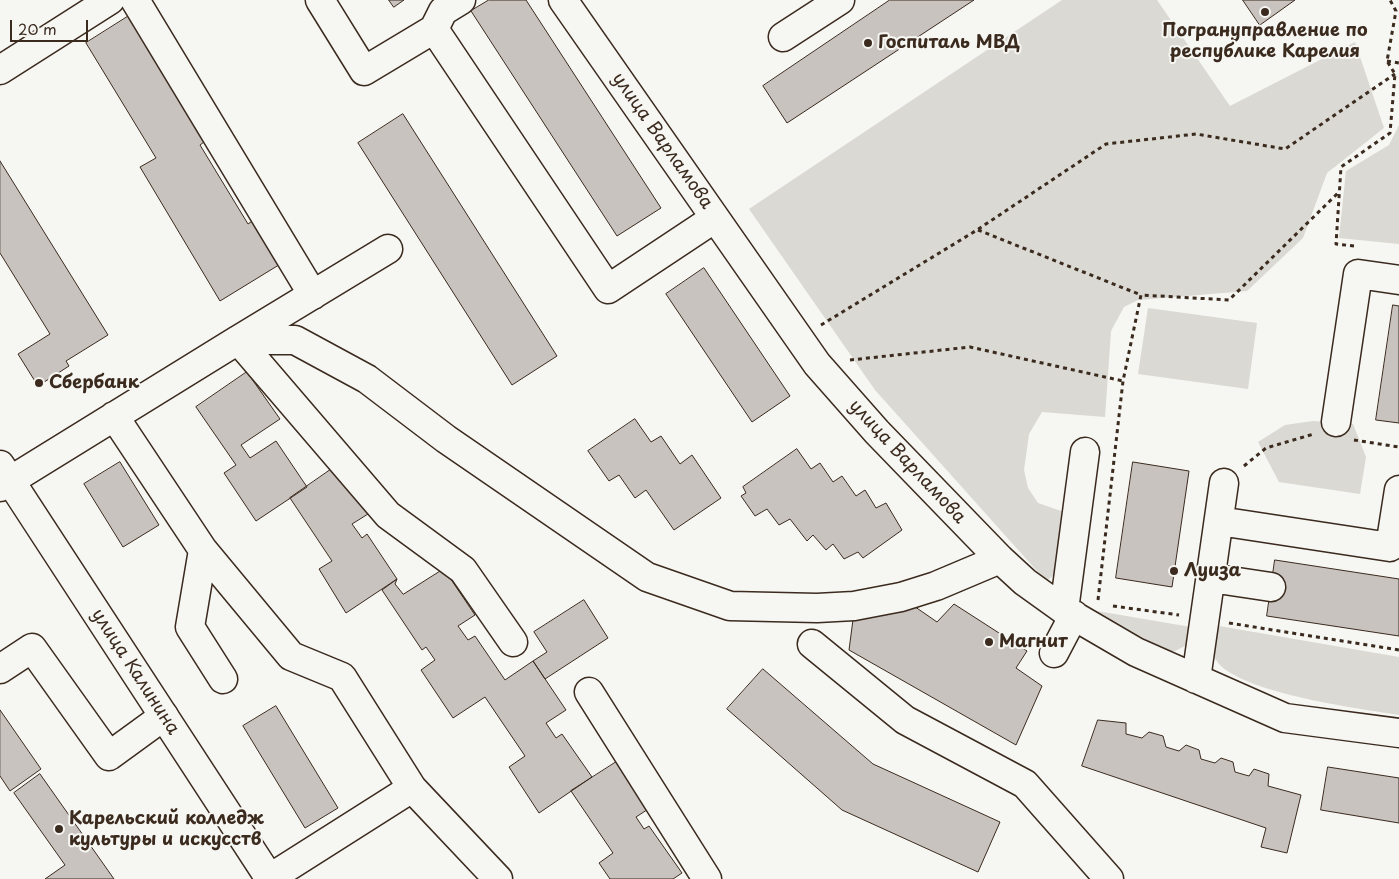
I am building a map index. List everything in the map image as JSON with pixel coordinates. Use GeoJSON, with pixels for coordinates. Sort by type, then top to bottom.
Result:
{"type":"FeatureCollection","features":[{"type":"Feature","properties":{"kind":"street"},"geometry":{"type":"LineString","coordinates":[[0,70],[110,0]]}},
{"type":"Feature","properties":{"kind":"street"},"geometry":{"type":"LineString","coordinates":[[134,0],[313,295]]}},
{"type":"Feature","properties":{"kind":"street"},"geometry":{"type":"LineString","coordinates":[[320,0],[364,71],[434,29],[443,10],[462,0]]}},
{"type":"Feature","properties":{"kind":"street","name":"улица Варламова"},"geometry":{"type":"LineString","coordinates":[[563,0],[817,364],[877,432],[1000,559],[1025,582],[1078,610],[1136,652],[1285,718],[1399,733]]}},
{"type":"Feature","properties":{"kind":"street"},"geometry":{"type":"LineString","coordinates":[[783,37],[840,0]]}},
{"type":"Feature","properties":{"kind":"street"},"geometry":{"type":"LineString","coordinates":[[434,29],[608,289],[715,218]]}},
{"type":"Feature","properties":{"kind":"street"},"geometry":{"type":"LineString","coordinates":[[4,477],[114,416],[388,249]]}},
{"type":"Feature","properties":{"kind":"street"},"geometry":{"type":"LineString","coordinates":[[1333,432],[1358,274],[1399,280]]}},
{"type":"Feature","properties":{"kind":"street"},"geometry":{"type":"LineString","coordinates":[[238,340],[295,340],[367,379],[446,439],[647,577],[730,606],[817,608],[854,606],[901,597],[958,577],[1000,559]]}},
{"type":"Feature","properties":{"kind":"street"},"geometry":{"type":"LineString","coordinates":[[238,340],[388,515],[463,570],[513,642]]}},
{"type":"Feature","properties":{"kind":"street"},"geometry":{"type":"LineString","coordinates":[[114,416],[204,550],[291,656],[342,677],[412,788],[498,879]]}},
{"type":"Feature","properties":{"kind":"street"},"geometry":{"type":"LineString","coordinates":[[1054,653],[1078,610],[1084,452]]}},
{"type":"Feature","properties":{"kind":"street","name":"улица Калинина"},"geometry":{"type":"LineString","coordinates":[[4,477],[270,878]]}},
{"type":"Feature","properties":{"kind":"street"},"geometry":{"type":"LineString","coordinates":[[1196,679],[1224,483]]}},
{"type":"Feature","properties":{"kind":"street"},"geometry":{"type":"LineString","coordinates":[[1219,522],[1390,547],[1399,490]]}},
{"type":"Feature","properties":{"kind":"street"},"geometry":{"type":"LineString","coordinates":[[204,550],[190,627],[224,679]]}},
{"type":"Feature","properties":{"kind":"street"},"geometry":{"type":"LineString","coordinates":[[1210,578],[1271,587]]}},
{"type":"Feature","properties":{"kind":"street"},"geometry":{"type":"LineString","coordinates":[[812,644],[905,720],[1025,784],[1108,879]]}},
{"type":"Feature","properties":{"kind":"street"},"geometry":{"type":"LineString","coordinates":[[0,669],[32,648],[109,756],[164,716]]}},
{"type":"Feature","properties":{"kind":"street"},"geometry":{"type":"LineString","coordinates":[[589,692],[707,879]]}},
{"type":"Feature","properties":{"kind":"street"},"geometry":{"type":"LineString","coordinates":[[270,878],[412,788]]}},
{"type":"Feature","properties":{"kind":"path"},"geometry":{"type":"LineString","coordinates":[[1336,244],[1341,168],[1390,133],[1394,74],[1387,60],[1397,11],[1390,0]]}},
{"type":"Feature","properties":{"kind":"path"},"geometry":{"type":"LineString","coordinates":[[1387,60],[1399,63]]}},
{"type":"Feature","properties":{"kind":"path"},"geometry":{"type":"LineString","coordinates":[[799,339],[977,230],[1106,144],[1196,134],[1285,148],[1394,74]]}},
{"type":"Feature","properties":{"kind":"path"},"geometry":{"type":"LineString","coordinates":[[977,230],[1142,295],[1229,300],[1340,191]]}},
{"type":"Feature","properties":{"kind":"path"},"geometry":{"type":"LineString","coordinates":[[1078,610],[1122,381],[1142,295]]}},
{"type":"Feature","properties":{"kind":"path"},"geometry":{"type":"LineString","coordinates":[[817,364],[970,347],[1122,381]]}},
{"type":"Feature","properties":{"kind":"path"},"geometry":{"type":"LineString","coordinates":[[1224,483],[1266,448],[1310,434],[1333,432],[1399,447]]}},
{"type":"Feature","properties":{"kind":"shaded area"},"geometry":{"type":"Polygon","coordinates":[[[1062,0],[1157,0],[1230,106],[1355,42],[1384,128],[1327,173],[1303,238],[1247,291],[1138,300],[1124,307],[1111,331],[1105,417],[1042,412],[1029,434],[1024,470],[1028,488],[1038,503],[1067,513],[1061,570],[1046,581],[875,390],[749,209],[1062,0]]]}},
{"type":"Feature","properties":{"kind":"shaded area"},"geometry":{"type":"Polygon","coordinates":[[[1399,125],[1399,244],[1339,238],[1346,171],[1389,145],[1399,125]]]}},
{"type":"Feature","properties":{"kind":"shaded area"},"geometry":{"type":"Polygon","coordinates":[[[1148,308],[1257,323],[1248,389],[1138,374],[1148,308]]]}},
{"type":"Feature","properties":{"kind":"shaded area"},"geometry":{"type":"Polygon","coordinates":[[[1313,421],[1353,424],[1366,457],[1360,494],[1279,482],[1258,442],[1285,425],[1313,421]]]}},
{"type":"Feature","properties":{"kind":"shaded area"},"geometry":{"type":"Polygon","coordinates":[[[1097,611],[1191,627],[1189,644],[1175,651],[1166,651],[1097,611]]]}},
{"type":"Feature","properties":{"kind":"shaded area"},"geometry":{"type":"Polygon","coordinates":[[[1219,626],[1399,657],[1399,715],[1298,697],[1243,680],[1224,669],[1214,656],[1213,644],[1219,626]]]}},
{"type":"Feature","properties":{"kind":"building"},"geometry":{"type":"Polygon","coordinates":[[[389,0],[404,0],[394,7],[389,0]]]}},
{"type":"Feature","properties":{"kind":"building"},"geometry":{"type":"Polygon","coordinates":[[[489,0],[526,0],[661,208],[617,236],[471,11],[489,0]]]}},
{"type":"Feature","properties":{"kind":"building","name":"Госпиталь МВД"},"geometry":{"type":"Polygon","coordinates":[[[890,0],[974,0],[787,123],[763,86],[890,0]]]}},
{"type":"Feature","properties":{"kind":"building","name":"Погрануправление по республике Карелия"},"geometry":{"type":"Polygon","coordinates":[[[1243,0],[1295,0],[1260,25],[1243,0]]]}},
{"type":"Feature","properties":{"kind":"building"},"geometry":{"type":"Polygon","coordinates":[[[132,14],[208,139],[200,145],[248,224],[255,219],[282,263],[220,301],[140,167],[156,158],[86,43],[132,14]]]}},
{"type":"Feature","properties":{"kind":"building"},"geometry":{"type":"Polygon","coordinates":[[[403,114],[557,356],[512,385],[358,143],[403,114]]]}},
{"type":"Feature","properties":{"kind":"building"},"geometry":{"type":"Polygon","coordinates":[[[0,161],[108,335],[66,361],[69,366],[38,386],[18,354],[50,334],[0,253],[0,161]]]}},
{"type":"Feature","properties":{"kind":"building"},"geometry":{"type":"Polygon","coordinates":[[[704,268],[790,396],[752,422],[666,294],[704,268]]]}},
{"type":"Feature","properties":{"kind":"building"},"geometry":{"type":"Polygon","coordinates":[[[1393,305],[1399,306],[1399,423],[1376,420],[1393,305]]]}},
{"type":"Feature","properties":{"kind":"building"},"geometry":{"type":"Polygon","coordinates":[[[247,372],[280,419],[241,445],[250,458],[276,441],[307,487],[256,521],[224,473],[236,465],[196,407],[247,372]]]}},
{"type":"Feature","properties":{"kind":"building"},"geometry":{"type":"Polygon","coordinates":[[[635,419],[651,442],[661,436],[680,464],[692,455],[721,498],[674,530],[646,490],[635,498],[619,475],[609,481],[588,451],[635,419]]]}},
{"type":"Feature","properties":{"kind":"building"},"geometry":{"type":"Polygon","coordinates":[[[797,449],[811,469],[820,463],[833,482],[842,476],[856,496],[865,490],[876,508],[886,503],[902,530],[863,558],[858,552],[844,559],[833,544],[826,550],[813,535],[807,541],[790,519],[779,525],[767,509],[755,516],[741,496],[746,493],[743,487],[797,449]]]}},
{"type":"Feature","properties":{"kind":"building"},"geometry":{"type":"Polygon","coordinates":[[[120,462],[159,525],[123,547],[84,484],[120,462]]]}},
{"type":"Feature","properties":{"kind":"building"},"geometry":{"type":"Polygon","coordinates":[[[1133,462],[1189,471],[1172,587],[1116,578],[1133,462]]]}},
{"type":"Feature","properties":{"kind":"building"},"geometry":{"type":"Polygon","coordinates":[[[336,466],[368,514],[352,524],[362,538],[367,534],[397,579],[346,613],[319,569],[332,561],[290,498],[336,466]]]}},
{"type":"Feature","properties":{"kind":"building"},"geometry":{"type":"Polygon","coordinates":[[[1275,560],[1399,579],[1399,636],[1267,616],[1275,560]]]}},
{"type":"Feature","properties":{"kind":"building"},"geometry":{"type":"Polygon","coordinates":[[[444,569],[475,615],[458,626],[468,640],[475,636],[505,680],[533,661],[566,710],[546,723],[556,738],[562,734],[592,777],[539,813],[509,767],[525,756],[485,697],[453,718],[421,670],[435,660],[426,647],[422,650],[382,590],[397,579],[395,584],[403,594],[444,569]]]}},
{"type":"Feature","properties":{"kind":"building"},"geometry":{"type":"Polygon","coordinates":[[[584,600],[608,638],[545,679],[533,661],[547,652],[534,632],[584,600]]]}},
{"type":"Feature","properties":{"kind":"building"},"geometry":{"type":"Polygon","coordinates":[[[911,604],[937,622],[954,604],[1027,651],[1016,668],[1042,686],[1016,745],[849,650],[854,612],[911,604]]]}},
{"type":"Feature","properties":{"kind":"building"},"geometry":{"type":"Polygon","coordinates":[[[763,669],[873,764],[1000,822],[978,872],[842,810],[727,709],[763,669]]]}},
{"type":"Feature","properties":{"kind":"building"},"geometry":{"type":"Polygon","coordinates":[[[276,706],[338,808],[305,828],[243,726],[276,706]]]}},
{"type":"Feature","properties":{"kind":"building","name":"Карельский колледж культуры и искусств"},"geometry":{"type":"Polygon","coordinates":[[[0,710],[41,769],[10,791],[0,776],[0,710]]]}},
{"type":"Feature","properties":{"kind":"building"},"geometry":{"type":"Polygon","coordinates":[[[1098,720],[1126,723],[1126,734],[1142,738],[1149,732],[1163,736],[1166,747],[1179,751],[1186,745],[1199,750],[1201,759],[1215,763],[1221,758],[1233,762],[1235,772],[1249,776],[1254,769],[1269,774],[1268,786],[1301,795],[1287,853],[1261,847],[1266,828],[1082,766],[1098,720]]]}},
{"type":"Feature","properties":{"kind":"building"},"geometry":{"type":"Polygon","coordinates":[[[621,759],[653,806],[636,817],[644,829],[649,826],[682,873],[673,879],[610,879],[599,863],[613,853],[571,791],[621,759]]]}},
{"type":"Feature","properties":{"kind":"building"},"geometry":{"type":"Polygon","coordinates":[[[1328,767],[1399,778],[1399,823],[1321,810],[1328,767]]]}},
{"type":"Feature","properties":{"kind":"building","name":"Карельский колледж культуры и искусств"},"geometry":{"type":"Polygon","coordinates":[[[40,774],[114,879],[45,879],[65,865],[14,793],[40,774]]]}},
{"type":"Feature","properties":{"kind":"place","name":"Погрануправление по республике Карелия"},"geometry":{"type":"Point","coordinates":[1265,12]}},
{"type":"Feature","properties":{"kind":"place","name":"Госпиталь МВД"},"geometry":{"type":"Point","coordinates":[868,43]}},
{"type":"Feature","properties":{"kind":"place","name":"Сбербанк"},"geometry":{"type":"Point","coordinates":[39,383]}},
{"type":"Feature","properties":{"kind":"place","name":"Луиза"},"geometry":{"type":"Point","coordinates":[1174,571]}},
{"type":"Feature","properties":{"kind":"place","name":"Магнит"},"geometry":{"type":"Point","coordinates":[989,642]}},
{"type":"Feature","properties":{"kind":"place","name":"Карельский колледж культуры и искусств"},"geometry":{"type":"Point","coordinates":[59,829]}}]}
